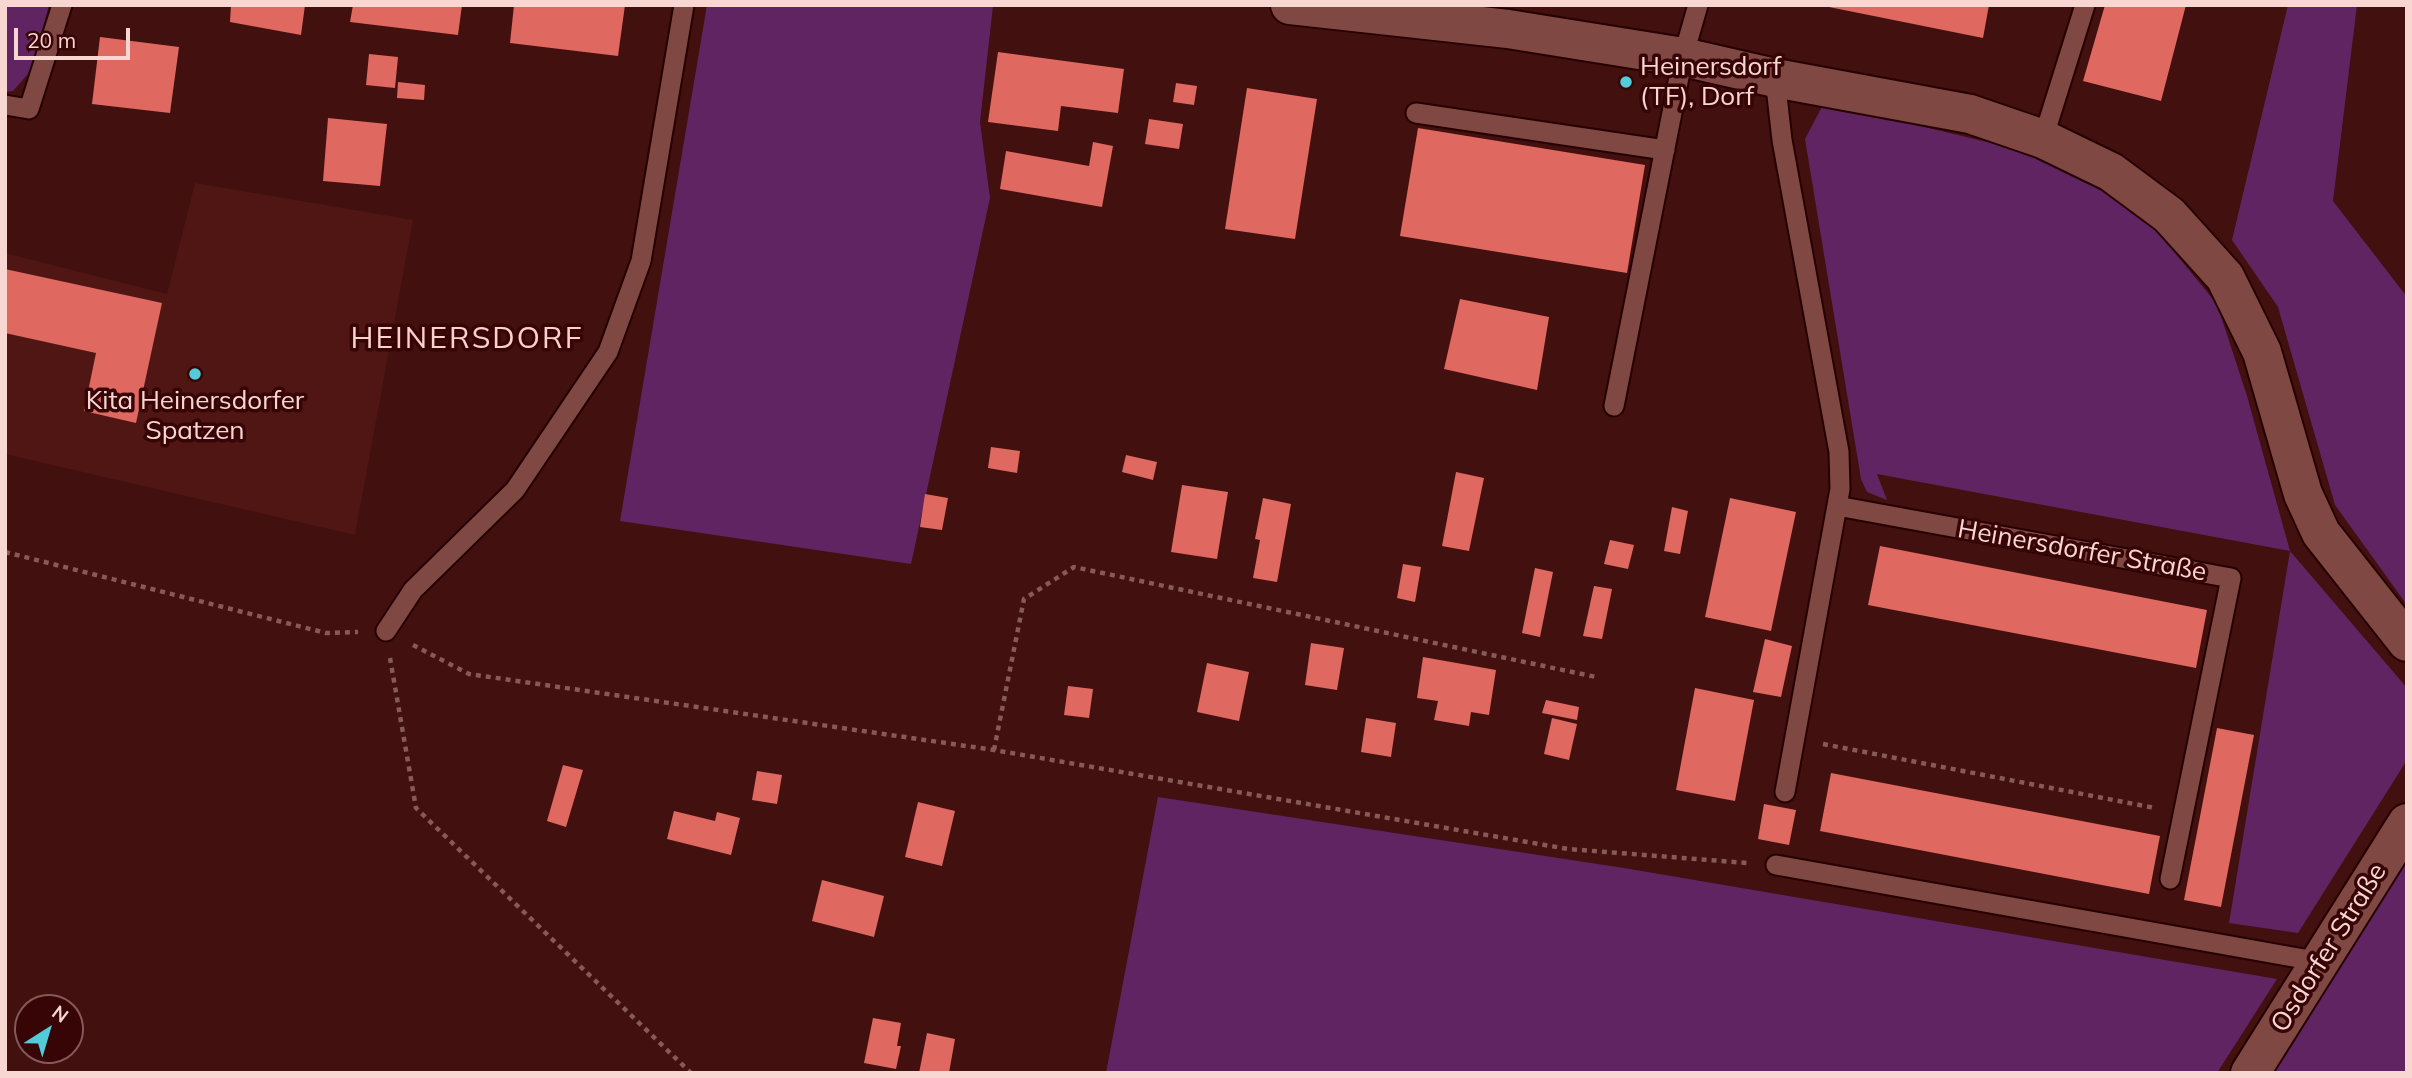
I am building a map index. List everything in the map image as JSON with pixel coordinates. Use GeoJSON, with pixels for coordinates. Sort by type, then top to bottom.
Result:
{"type":"FeatureCollection","features":[{"type":"Feature","properties":{"kind":"street"},"geometry":{"type":"LineString","coordinates":[[1290,5],[1509,17],[1775,78],[1970,114],[2043,139],[2111,172],[2169,215],[2224,277],[2262,352],[2303,494],[2321,533],[2407,642]]}},
{"type":"Feature","properties":{"kind":"street","name":"Osdorfer Straße"},"geometry":{"type":"LineString","coordinates":[[2250,1073],[2407,823]]}},
{"type":"Feature","properties":{"kind":"lane"},"geometry":{"type":"LineString","coordinates":[[5,105],[29,109],[62,5]]}},
{"type":"Feature","properties":{"kind":"lane"},"geometry":{"type":"LineString","coordinates":[[386,631],[414,590],[515,490],[608,352],[641,261],[684,5]]}},
{"type":"Feature","properties":{"kind":"lane"},"geometry":{"type":"LineString","coordinates":[[1614,406],[1683,57],[1698,5]]}},
{"type":"Feature","properties":{"kind":"lane"},"geometry":{"type":"LineString","coordinates":[[2043,139],[2085,5]]}},
{"type":"Feature","properties":{"kind":"lane"},"geometry":{"type":"LineString","coordinates":[[1775,78],[1782,140],[1839,452],[1840,489],[1785,792]]}},
{"type":"Feature","properties":{"kind":"lane"},"geometry":{"type":"LineString","coordinates":[[1416,113],[1665,150]]}},
{"type":"Feature","properties":{"kind":"lane","name":"Heinersdorfer Straße"},"geometry":{"type":"LineString","coordinates":[[1838,506],[2231,578],[2170,880]]}},
{"type":"Feature","properties":{"kind":"lane"},"geometry":{"type":"LineString","coordinates":[[1776,865],[2321,962]]}},
{"type":"Feature","properties":{"kind":"path"},"geometry":{"type":"LineString","coordinates":[[5,552],[326,633],[386,631],[469,674],[994,750],[1568,849],[1776,865]]}},
{"type":"Feature","properties":{"kind":"path"},"geometry":{"type":"LineString","coordinates":[[994,750],[1024,599],[1074,567],[1596,677]]}},
{"type":"Feature","properties":{"kind":"path"},"geometry":{"type":"LineString","coordinates":[[386,631],[416,808],[691,1073]]}},
{"type":"Feature","properties":{"kind":"path"},"geometry":{"type":"LineString","coordinates":[[1795,739],[2183,813]]}},
{"type":"Feature","properties":{"kind":"shaded area"},"geometry":{"type":"Polygon","coordinates":[[[5,5],[49,5],[35,59],[28,74],[13,91],[5,92],[5,5]]]}},
{"type":"Feature","properties":{"kind":"shaded area"},"geometry":{"type":"Polygon","coordinates":[[[707,5],[993,6],[980,122],[990,198],[911,564],[620,521],[707,5]]]}},
{"type":"Feature","properties":{"kind":"shaded area"},"geometry":{"type":"Polygon","coordinates":[[[2288,5],[2357,5],[2333,201],[2407,297],[2407,605],[2335,505],[2278,307],[2232,240],[2288,5]]]}},
{"type":"Feature","properties":{"kind":"shaded area"},"geometry":{"type":"Polygon","coordinates":[[[1824,103],[2050,157],[2143,214],[2217,304],[2247,396],[2290,551],[1877,474],[1887,500],[1867,492],[1861,479],[1805,139],[1824,103]]]}},
{"type":"Feature","properties":{"kind":"shaded area","name":"Kita Heinersdorfer Spatzen"},"geometry":{"type":"Polygon","coordinates":[[[195,183],[413,220],[355,535],[5,454],[5,253],[167,294],[195,183]]]}},
{"type":"Feature","properties":{"kind":"shaded area"},"geometry":{"type":"Polygon","coordinates":[[[2290,551],[2407,688],[2407,760],[2298,933],[2229,923],[2290,551]]]}},
{"type":"Feature","properties":{"kind":"shaded area"},"geometry":{"type":"Polygon","coordinates":[[[1158,797],[1624,868],[2277,979],[2217,1073],[1106,1073],[1158,797]]]}},
{"type":"Feature","properties":{"kind":"shaded area"},"geometry":{"type":"Polygon","coordinates":[[[2407,860],[2407,1073],[2273,1073],[2407,860]]]}},
{"type":"Feature","properties":{"kind":"building"},"geometry":{"type":"Polygon","coordinates":[[[231,5],[305,5],[301,35],[230,22],[231,5]]]}},
{"type":"Feature","properties":{"kind":"building"},"geometry":{"type":"Polygon","coordinates":[[[353,5],[462,5],[458,35],[350,22],[353,5]]]}},
{"type":"Feature","properties":{"kind":"building"},"geometry":{"type":"Polygon","coordinates":[[[514,5],[625,5],[618,56],[510,43],[514,5]]]}},
{"type":"Feature","properties":{"kind":"building"},"geometry":{"type":"Polygon","coordinates":[[[1819,5],[1989,5],[1983,38],[1819,5]]]}},
{"type":"Feature","properties":{"kind":"building"},"geometry":{"type":"Polygon","coordinates":[[[2105,5],[2186,5],[2161,101],[2083,81],[2105,5]]]}},
{"type":"Feature","properties":{"kind":"building"},"geometry":{"type":"Polygon","coordinates":[[[100,37],[179,47],[170,113],[92,104],[100,37]]]}},
{"type":"Feature","properties":{"kind":"building"},"geometry":{"type":"Polygon","coordinates":[[[998,52],[1124,69],[1118,113],[1061,106],[1058,131],[988,122],[998,52]]]}},
{"type":"Feature","properties":{"kind":"building"},"geometry":{"type":"Polygon","coordinates":[[[369,54],[398,57],[395,88],[366,85],[369,54]]]}},
{"type":"Feature","properties":{"kind":"building"},"geometry":{"type":"Polygon","coordinates":[[[398,82],[425,85],[424,100],[397,98],[398,82]]]}},
{"type":"Feature","properties":{"kind":"building"},"geometry":{"type":"Polygon","coordinates":[[[1176,83],[1197,86],[1194,105],[1173,102],[1176,83]]]}},
{"type":"Feature","properties":{"kind":"building"},"geometry":{"type":"Polygon","coordinates":[[[1247,88],[1317,99],[1295,239],[1225,229],[1247,88]]]}},
{"type":"Feature","properties":{"kind":"building"},"geometry":{"type":"Polygon","coordinates":[[[328,118],[387,124],[380,186],[323,181],[328,118]]]}},
{"type":"Feature","properties":{"kind":"building"},"geometry":{"type":"Polygon","coordinates":[[[1149,119],[1183,124],[1179,149],[1145,144],[1149,119]]]}},
{"type":"Feature","properties":{"kind":"building"},"geometry":{"type":"Polygon","coordinates":[[[1418,128],[1645,165],[1627,273],[1400,236],[1418,128]]]}},
{"type":"Feature","properties":{"kind":"building"},"geometry":{"type":"Polygon","coordinates":[[[1093,142],[1113,146],[1102,207],[1000,189],[1006,151],[1089,166],[1093,142]]]}},
{"type":"Feature","properties":{"kind":"building"},"geometry":{"type":"Polygon","coordinates":[[[5,269],[162,303],[136,423],[84,411],[96,353],[5,333],[5,269]]]}},
{"type":"Feature","properties":{"kind":"building"},"geometry":{"type":"Polygon","coordinates":[[[1460,299],[1549,317],[1537,390],[1444,369],[1460,299]]]}},
{"type":"Feature","properties":{"kind":"building"},"geometry":{"type":"Polygon","coordinates":[[[991,447],[1020,451],[1017,473],[988,468],[991,447]]]}},
{"type":"Feature","properties":{"kind":"building"},"geometry":{"type":"Polygon","coordinates":[[[1126,455],[1157,462],[1153,480],[1122,472],[1126,455]]]}},
{"type":"Feature","properties":{"kind":"building"},"geometry":{"type":"Polygon","coordinates":[[[1456,472],[1484,478],[1469,551],[1442,546],[1456,472]]]}},
{"type":"Feature","properties":{"kind":"building"},"geometry":{"type":"Polygon","coordinates":[[[1182,485],[1228,492],[1217,559],[1171,552],[1182,485]]]}},
{"type":"Feature","properties":{"kind":"building"},"geometry":{"type":"Polygon","coordinates":[[[925,494],[948,498],[942,530],[920,527],[925,494]]]}},
{"type":"Feature","properties":{"kind":"building"},"geometry":{"type":"Polygon","coordinates":[[[1263,498],[1291,504],[1277,582],[1253,578],[1260,540],[1255,539],[1263,498]]]}},
{"type":"Feature","properties":{"kind":"building"},"geometry":{"type":"Polygon","coordinates":[[[1730,498],[1796,512],[1771,631],[1705,617],[1730,498]]]}},
{"type":"Feature","properties":{"kind":"building"},"geometry":{"type":"Polygon","coordinates":[[[1672,507],[1688,511],[1680,554],[1664,551],[1672,507]]]}},
{"type":"Feature","properties":{"kind":"building"},"geometry":{"type":"Polygon","coordinates":[[[1610,540],[1634,545],[1628,569],[1604,564],[1610,540]]]}},
{"type":"Feature","properties":{"kind":"building"},"geometry":{"type":"Polygon","coordinates":[[[1880,546],[2207,610],[2196,668],[1868,605],[1880,546]]]}},
{"type":"Feature","properties":{"kind":"building"},"geometry":{"type":"Polygon","coordinates":[[[1403,564],[1421,567],[1415,602],[1397,598],[1403,564]]]}},
{"type":"Feature","properties":{"kind":"building"},"geometry":{"type":"Polygon","coordinates":[[[1535,568],[1553,572],[1540,637],[1522,633],[1535,568]]]}},
{"type":"Feature","properties":{"kind":"building"},"geometry":{"type":"Polygon","coordinates":[[[1594,586],[1612,589],[1602,639],[1583,636],[1594,586]]]}},
{"type":"Feature","properties":{"kind":"building"},"geometry":{"type":"Polygon","coordinates":[[[1765,639],[1792,646],[1781,697],[1753,692],[1765,639]]]}},
{"type":"Feature","properties":{"kind":"building"},"geometry":{"type":"Polygon","coordinates":[[[1311,643],[1344,648],[1337,690],[1305,685],[1311,643]]]}},
{"type":"Feature","properties":{"kind":"building"},"geometry":{"type":"Polygon","coordinates":[[[1423,657],[1496,670],[1489,715],[1471,712],[1469,726],[1434,720],[1438,701],[1417,698],[1423,657]]]}},
{"type":"Feature","properties":{"kind":"building"},"geometry":{"type":"Polygon","coordinates":[[[1207,663],[1249,672],[1239,721],[1197,712],[1207,663]]]}},
{"type":"Feature","properties":{"kind":"building"},"geometry":{"type":"Polygon","coordinates":[[[1068,686],[1093,689],[1089,718],[1064,715],[1068,686]]]}},
{"type":"Feature","properties":{"kind":"building"},"geometry":{"type":"Polygon","coordinates":[[[1695,688],[1754,700],[1735,801],[1676,790],[1695,688]]]}},
{"type":"Feature","properties":{"kind":"building"},"geometry":{"type":"Polygon","coordinates":[[[1546,700],[1579,707],[1577,720],[1542,713],[1546,700]]]}},
{"type":"Feature","properties":{"kind":"building"},"geometry":{"type":"Polygon","coordinates":[[[1366,718],[1396,723],[1391,757],[1361,752],[1366,718]]]}},
{"type":"Feature","properties":{"kind":"building"},"geometry":{"type":"Polygon","coordinates":[[[1552,718],[1577,724],[1569,760],[1544,754],[1552,718]]]}},
{"type":"Feature","properties":{"kind":"building"},"geometry":{"type":"Polygon","coordinates":[[[2217,728],[2254,735],[2221,907],[2184,900],[2217,728]]]}},
{"type":"Feature","properties":{"kind":"building"},"geometry":{"type":"Polygon","coordinates":[[[563,765],[583,770],[566,827],[547,821],[563,765]]]}},
{"type":"Feature","properties":{"kind":"building"},"geometry":{"type":"Polygon","coordinates":[[[757,771],[782,775],[777,804],[752,800],[757,771]]]}},
{"type":"Feature","properties":{"kind":"building"},"geometry":{"type":"Polygon","coordinates":[[[1831,773],[2160,836],[2149,894],[1820,831],[1831,773]]]}},
{"type":"Feature","properties":{"kind":"building"},"geometry":{"type":"Polygon","coordinates":[[[918,802],[955,811],[942,866],[905,857],[918,802]]]}},
{"type":"Feature","properties":{"kind":"building"},"geometry":{"type":"Polygon","coordinates":[[[1764,804],[1796,810],[1789,845],[1758,839],[1764,804]]]}},
{"type":"Feature","properties":{"kind":"building"},"geometry":{"type":"Polygon","coordinates":[[[674,811],[715,821],[717,812],[740,818],[731,855],[667,839],[674,811]]]}},
{"type":"Feature","properties":{"kind":"building"},"geometry":{"type":"Polygon","coordinates":[[[822,880],[884,896],[874,937],[812,921],[822,880]]]}},
{"type":"Feature","properties":{"kind":"building"},"geometry":{"type":"Polygon","coordinates":[[[873,1018],[901,1023],[897,1046],[901,1046],[896,1069],[864,1063],[873,1018]]]}},
{"type":"Feature","properties":{"kind":"building"},"geometry":{"type":"Polygon","coordinates":[[[927,1033],[955,1039],[949,1073],[919,1073],[927,1033]]]}},
{"type":"Feature","properties":{"kind":"place","name":"Heinersdorf (TF), Dorf"},"geometry":{"type":"Point","coordinates":[1626,82]}},
{"type":"Feature","properties":{"kind":"place","name":"Kita Heinersdorfer Spatzen"},"geometry":{"type":"Point","coordinates":[195,374]}},
{"type":"Feature","properties":{"kind":"district","name":"HEINERSDORF"},"geometry":{"type":"Point","coordinates":[467,339]}}]}
